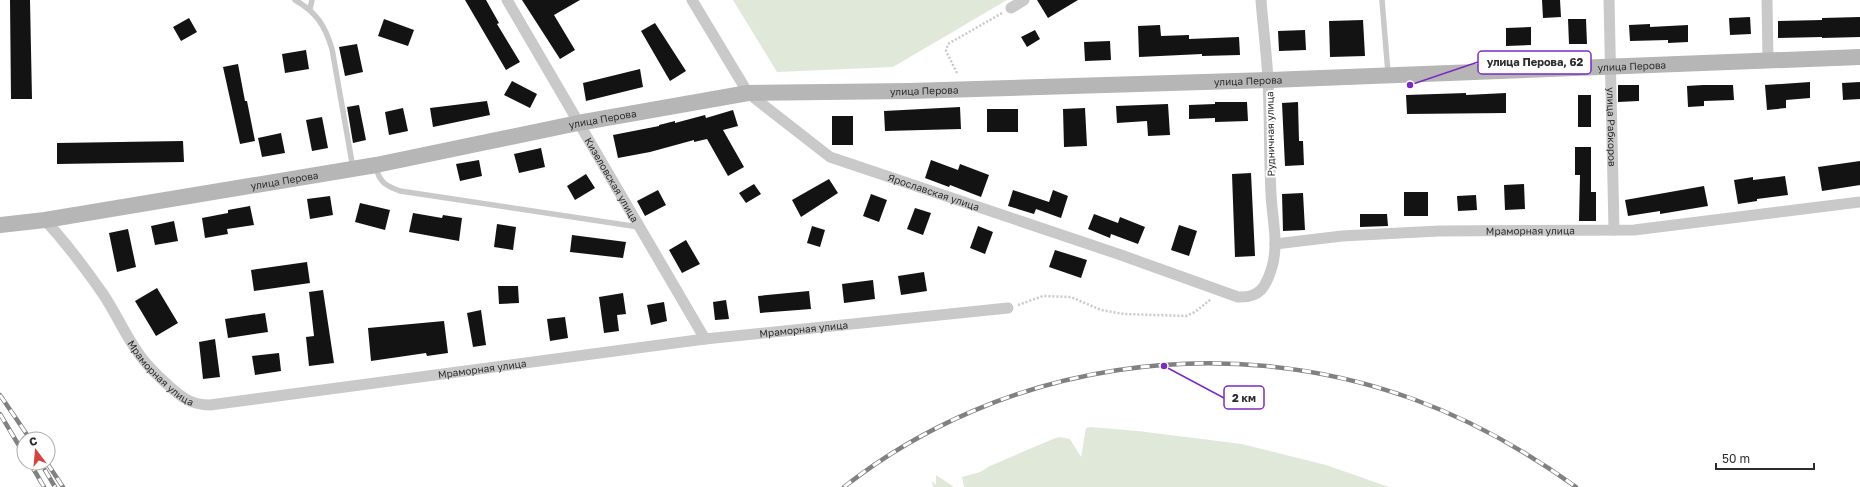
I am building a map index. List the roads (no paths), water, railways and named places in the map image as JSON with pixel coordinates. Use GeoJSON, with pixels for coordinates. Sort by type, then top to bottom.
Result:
{"type":"FeatureCollection","features":[{"type":"Feature","properties":{"kind":"main road","name":"улица Перова"},"geometry":{"type":"LineString","coordinates":[[0,225],[44,220],[376,165],[578,124],[748,93],[909,91],[1268,80],[1611,68],[1860,57]]}},
{"type":"Feature","properties":{"kind":"street","name":"Кизеловская улица"},"geometry":{"type":"LineString","coordinates":[[506,0],[705,339]]}},
{"type":"Feature","properties":{"kind":"street","name":"Ярославская улица"},"geometry":{"type":"LineString","coordinates":[[692,0],[748,93],[830,157],[1121,255],[1238,297],[1255,296],[1261,289],[1272,266],[1275,244]]}},
{"type":"Feature","properties":{"kind":"street"},"geometry":{"type":"LineString","coordinates":[[1011,8],[1024,0]]}},
{"type":"Feature","properties":{"kind":"street","name":"Рудничная улица"},"geometry":{"type":"LineString","coordinates":[[1261,0],[1268,80],[1271,195],[1275,244]]}},
{"type":"Feature","properties":{"kind":"street","name":"улица Рабкоров"},"geometry":{"type":"LineString","coordinates":[[1609,0],[1614,230]]}},
{"type":"Feature","properties":{"kind":"street"},"geometry":{"type":"LineString","coordinates":[[1767,0],[1768,61]]}},
{"type":"Feature","properties":{"kind":"street","name":"Мраморная улица"},"geometry":{"type":"LineString","coordinates":[[1275,244],[1342,236],[1440,231],[1614,230],[1666,227],[1860,202]]}},
{"type":"Feature","properties":{"kind":"street","name":"Мраморная улица"},"geometry":{"type":"LineString","coordinates":[[44,220],[86,269],[105,296],[131,342],[145,363],[180,395],[193,403],[202,405],[705,339],[1008,308]]}},
{"type":"Feature","properties":{"kind":"lane"},"geometry":{"type":"LineString","coordinates":[[295,0],[310,9],[327,31],[332,49],[353,168]]}},
{"type":"Feature","properties":{"kind":"lane"},"geometry":{"type":"LineString","coordinates":[[310,9],[312,0]]}},
{"type":"Feature","properties":{"kind":"lane"},"geometry":{"type":"LineString","coordinates":[[1382,0],[1388,76]]}},
{"type":"Feature","properties":{"kind":"lane"},"geometry":{"type":"LineString","coordinates":[[376,165],[380,180],[386,186],[400,191],[641,228]]}},
{"type":"Feature","properties":{"kind":"railway"},"geometry":{"type":"LineString","coordinates":[[844,487],[906,444],[973,411],[1044,386],[1117,370],[1191,364],[1266,366],[1341,378],[1413,399],[1435,407],[1498,437],[1538,461],[1576,487]]}},
{"type":"Feature","properties":{"kind":"railway"},"geometry":{"type":"LineString","coordinates":[[0,395],[25,431]]}},
{"type":"Feature","properties":{"kind":"railway"},"geometry":{"type":"LineString","coordinates":[[0,414],[16,441]]}},
{"type":"Feature","properties":{"kind":"railway"},"geometry":{"type":"LineString","coordinates":[[35,471],[44,487]]}},
{"type":"Feature","properties":{"kind":"railway"},"geometry":{"type":"LineString","coordinates":[[46,471],[55,487]]}},
{"type":"Feature","properties":{"kind":"railway"},"geometry":{"type":"LineString","coordinates":[[52,471],[63,487]]}},
{"type":"Feature","properties":{"kind":"place","name":"улица Перова, 62"},"geometry":{"type":"Point","coordinates":[1410,85]}},
{"type":"Feature","properties":{"kind":"place","name":"2 км"},"geometry":{"type":"Point","coordinates":[1164,366]}}]}
